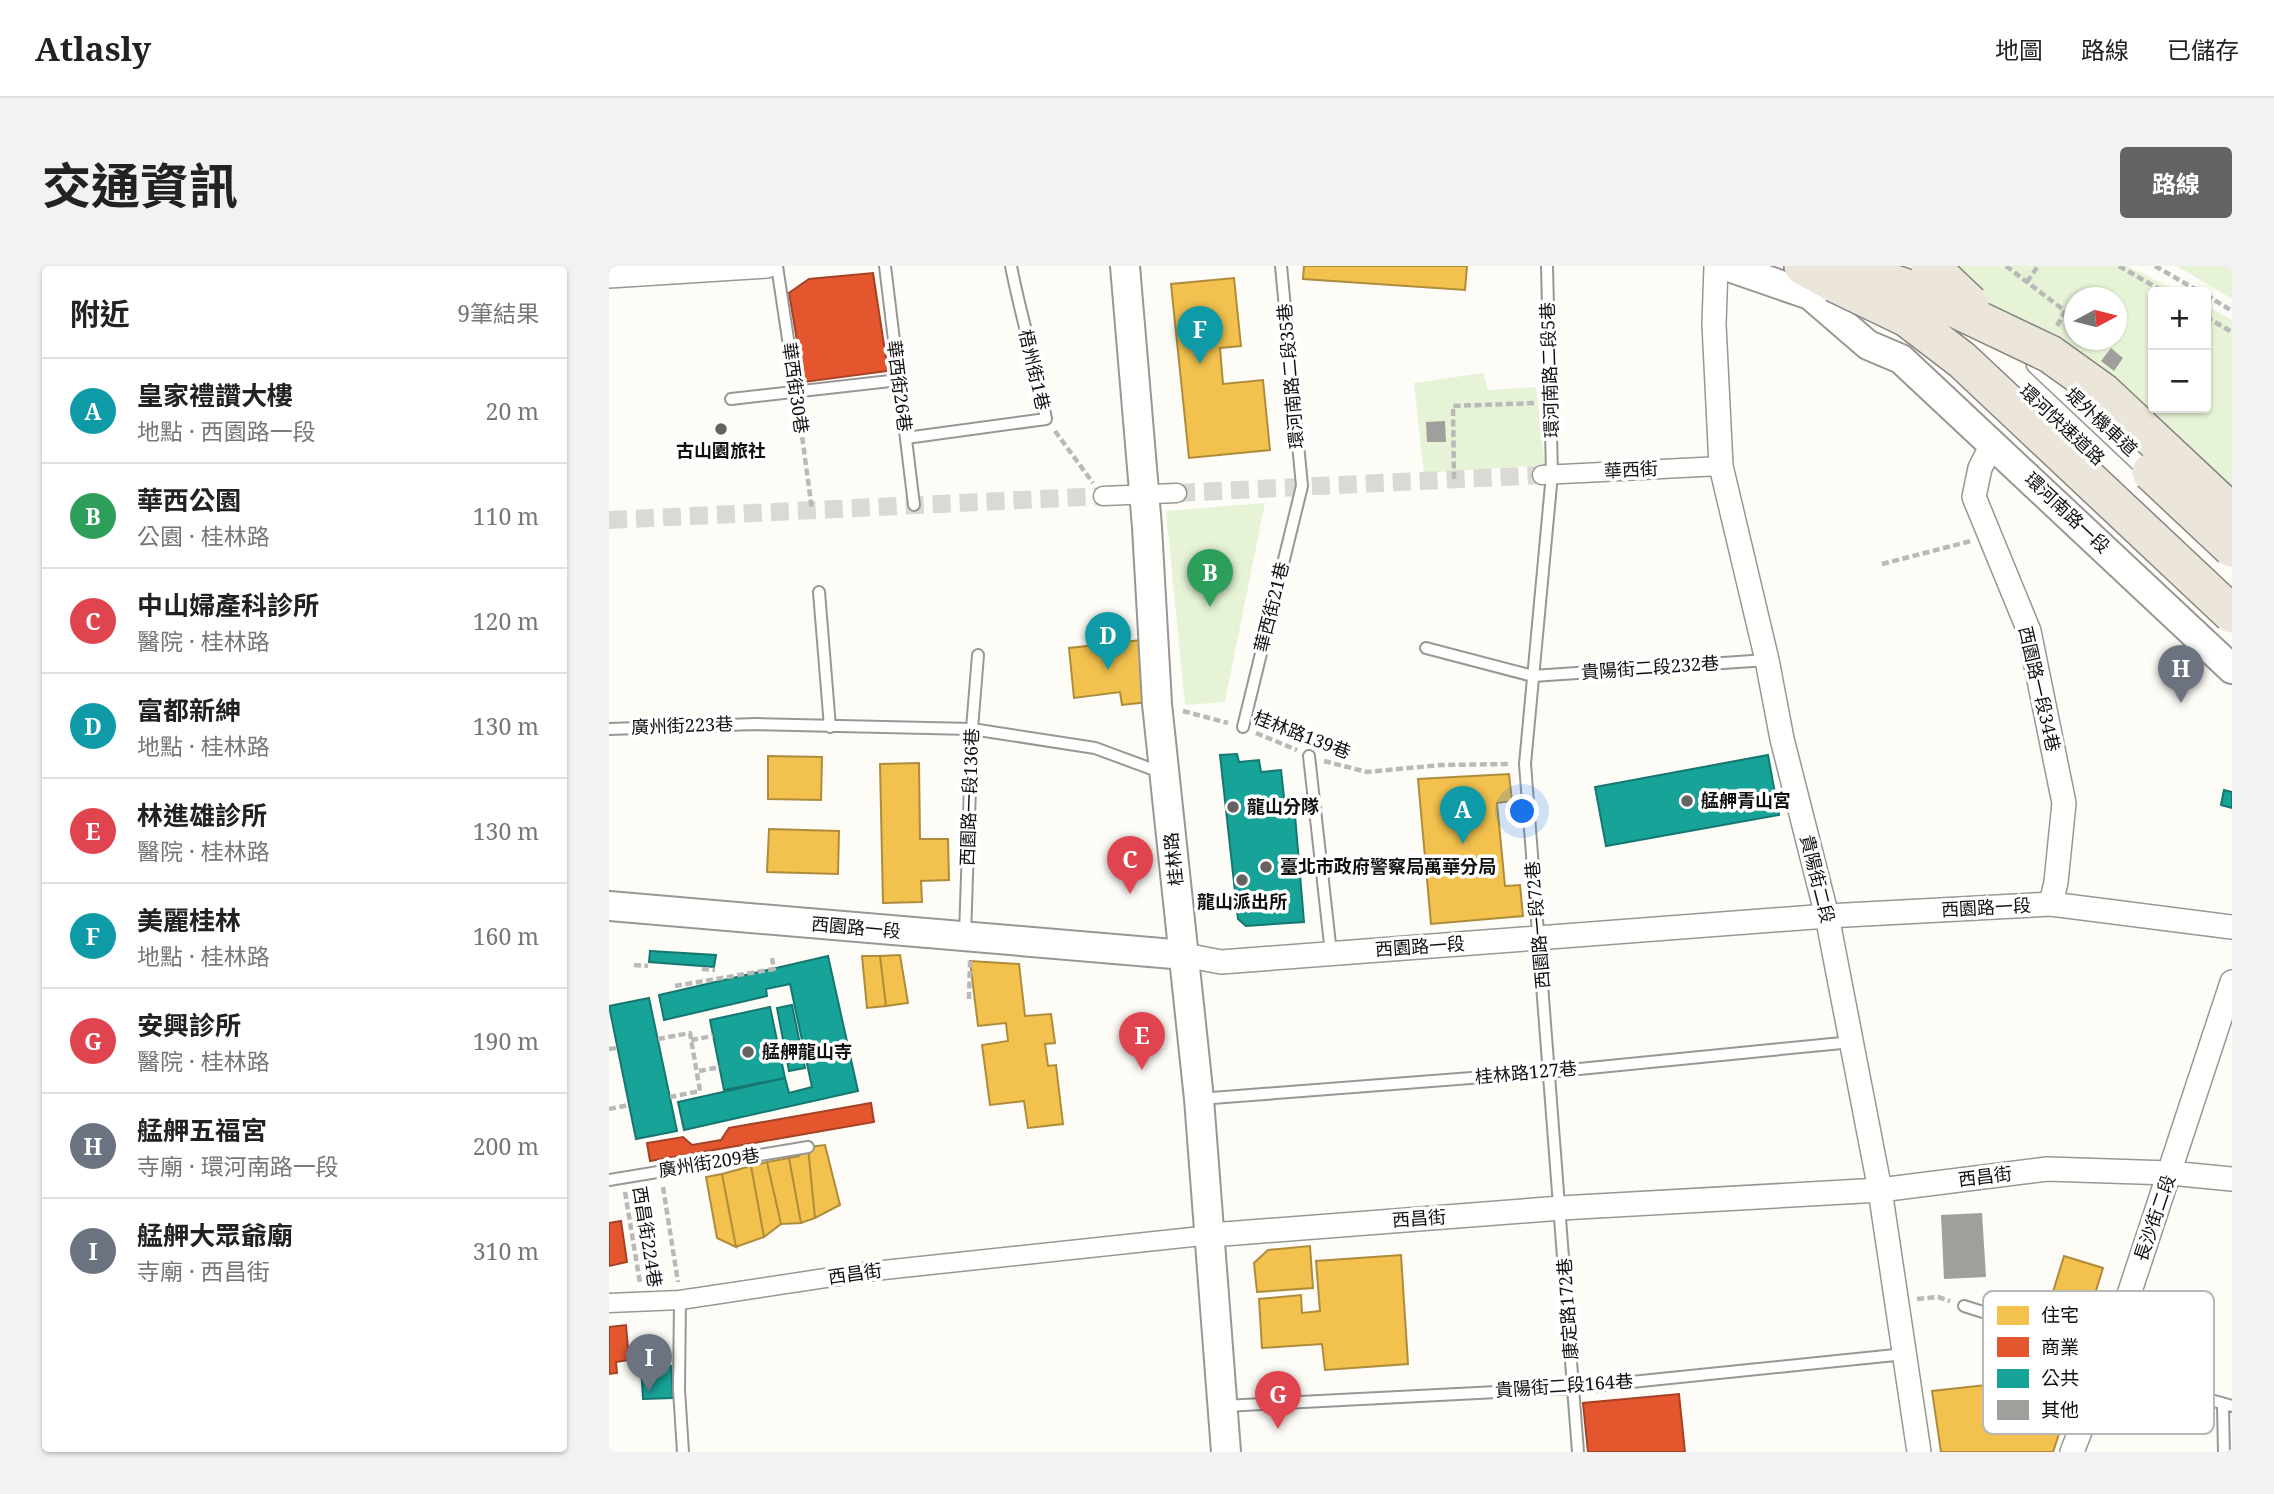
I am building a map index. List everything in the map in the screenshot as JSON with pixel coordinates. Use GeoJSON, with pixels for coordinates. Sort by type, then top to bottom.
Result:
{"type":"FeatureCollection","features":[{"type":"Feature","properties":{"kind":"highway"},"geometry":{"type":"LineString","coordinates":[[1803,266],[1907,317],[1962,360],[2232,614]]}},
{"type":"Feature","properties":{"kind":"highway"},"geometry":{"type":"LineString","coordinates":[[1840,266],[1922,293],[2050,354],[2103,392],[2232,513]]}},
{"type":"Feature","properties":{"kind":"highway","name":"環河快速道路"},"geometry":{"type":"LineString","coordinates":[[1892,266],[2232,584]]}},
{"type":"Feature","properties":{"kind":"highway","name":"環河快速道路"},"geometry":{"type":"LineString","coordinates":[[1930,266],[2232,547]]}},
{"type":"Feature","properties":{"kind":"street"},"geometry":{"type":"LineString","coordinates":[[609,276],[767,266]]}},
{"type":"Feature","properties":{"kind":"street","name":"桂林路"},"geometry":{"type":"LineString","coordinates":[[1125,266],[1144,495],[1157,704],[1199,1099],[1226,1452]]}},
{"type":"Feature","properties":{"kind":"street","name":"貴陽街二段"},"geometry":{"type":"LineString","coordinates":[[1716,266],[1714,324],[1721,466],[1767,660],[1782,739],[1827,916],[1880,1190],[1919,1452]]}},
{"type":"Feature","properties":{"kind":"street","name":"環河南路一段"},"geometry":{"type":"LineString","coordinates":[[1726,266],[1810,295],[1868,345],[1901,359],[2232,669]]}},
{"type":"Feature","properties":{"kind":"street","name":"環河南路一段"},"geometry":{"type":"LineString","coordinates":[[1840,266],[1889,326],[1901,359]]}},
{"type":"Feature","properties":{"kind":"street","name":"堤外機車道"},"geometry":{"type":"LineString","coordinates":[[1944,266],[2032,338],[2232,523]]}},
{"type":"Feature","properties":{"kind":"street","name":"堤外機車道"},"geometry":{"type":"LineString","coordinates":[[1975,294],[2024,350],[2232,547]]}},
{"type":"Feature","properties":{"kind":"street","name":"西園路一段34巷"},"geometry":{"type":"LineString","coordinates":[[1993,443],[1980,468],[1974,497],[2029,631],[2064,803],[2051,904]]}},
{"type":"Feature","properties":{"kind":"street","name":"華西街"},"geometry":{"type":"LineString","coordinates":[[1547,474],[1721,466]]}},
{"type":"Feature","properties":{"kind":"street"},"geometry":{"type":"LineString","coordinates":[[1103,496],[1177,493]]}},
{"type":"Feature","properties":{"kind":"street","name":"西園路一段"},"geometry":{"type":"LineString","coordinates":[[609,906],[967,939],[1185,955],[1221,962],[1827,916],[2051,904],[2232,927]]}},
{"type":"Feature","properties":{"kind":"street","name":"長沙街二段"},"geometry":{"type":"LineString","coordinates":[[2130,1291],[2232,982]]}},
{"type":"Feature","properties":{"kind":"street","name":"西昌街"},"geometry":{"type":"LineString","coordinates":[[609,1303],[680,1300],[865,1272],[1211,1236],[1561,1208],[1880,1190],[2047,1169],[2170,1173],[2232,1179]]}},
{"type":"Feature","properties":{"kind":"street","name":"長沙街二段"},"geometry":{"type":"LineString","coordinates":[[2072,1452],[2079,1434]]}},
{"type":"Feature","properties":{"kind":"lane","name":"華西街30巷"},"geometry":{"type":"LineString","coordinates":[[777,266],[796,392]]}},
{"type":"Feature","properties":{"kind":"lane","name":"華西街26巷"},"geometry":{"type":"LineString","coordinates":[[885,266],[914,505]]}},
{"type":"Feature","properties":{"kind":"lane","name":"梧州街1巷"},"geometry":{"type":"LineString","coordinates":[[906,438],[1047,419],[1037,366],[1020,312],[1011,266]]}},
{"type":"Feature","properties":{"kind":"lane","name":"環河南路二段35巷"},"geometry":{"type":"LineString","coordinates":[[1281,266],[1302,486]]}},
{"type":"Feature","properties":{"kind":"lane","name":"環河南路二段5巷"},"geometry":{"type":"LineString","coordinates":[[1547,474],[1552,402],[1548,266]]}},
{"type":"Feature","properties":{"kind":"lane"},"geometry":{"type":"LineString","coordinates":[[731,399],[899,380]]}},
{"type":"Feature","properties":{"kind":"lane","name":"西園路一段72巷"},"geometry":{"type":"LineString","coordinates":[[1547,474],[1525,764],[1561,1208]]}},
{"type":"Feature","properties":{"kind":"lane","name":"華西街21巷"},"geometry":{"type":"LineString","coordinates":[[1243,727],[1302,486]]}},
{"type":"Feature","properties":{"kind":"lane"},"geometry":{"type":"LineString","coordinates":[[819,592],[830,727]]}},
{"type":"Feature","properties":{"kind":"lane","name":"貴陽街二段232巷"},"geometry":{"type":"LineString","coordinates":[[1426,648],[1533,676],[1767,660]]}},
{"type":"Feature","properties":{"kind":"lane","name":"西園路一段136巷"},"geometry":{"type":"LineString","coordinates":[[967,939],[972,729],[978,655]]}},
{"type":"Feature","properties":{"kind":"lane","name":"廣州街223巷"},"geometry":{"type":"LineString","coordinates":[[609,729],[756,724],[830,727],[892,725],[972,729],[1095,748],[1164,773]]}},
{"type":"Feature","properties":{"kind":"lane"},"geometry":{"type":"LineString","coordinates":[[1309,756],[1331,953]]}},
{"type":"Feature","properties":{"kind":"lane","name":"桂林路127巷"},"geometry":{"type":"LineString","coordinates":[[1199,1099],[1549,1072],[1852,1042]]}},
{"type":"Feature","properties":{"kind":"lane","name":"廣州街209巷"},"geometry":{"type":"LineString","coordinates":[[609,1181],[808,1147]]}},
{"type":"Feature","properties":{"kind":"lane","name":"康定路172巷"},"geometry":{"type":"LineString","coordinates":[[1561,1208],[1578,1452]]}},
{"type":"Feature","properties":{"kind":"lane"},"geometry":{"type":"LineString","coordinates":[[680,1300],[679,1390],[683,1452]]}},
{"type":"Feature","properties":{"kind":"lane"},"geometry":{"type":"LineString","coordinates":[[1964,1306],[1983,1312]]}},
{"type":"Feature","properties":{"kind":"lane","name":"貴陽街二段164巷"},"geometry":{"type":"LineString","coordinates":[[1223,1406],[1573,1388],[1905,1354]]}},
{"type":"Feature","properties":{"kind":"lane"},"geometry":{"type":"LineString","coordinates":[[2224,1452],[2227,1406]]}},
{"type":"Feature","properties":{"kind":"path"},"geometry":{"type":"LineString","coordinates":[[2006,266],[2065,311],[2053,335]]}},
{"type":"Feature","properties":{"kind":"path"},"geometry":{"type":"LineString","coordinates":[[2027,282],[2038,266]]}},
{"type":"Feature","properties":{"kind":"path"},"geometry":{"type":"LineString","coordinates":[[2119,266],[2155,287]]}},
{"type":"Feature","properties":{"kind":"path"},"geometry":{"type":"LineString","coordinates":[[2155,266],[2191,287]]}},
{"type":"Feature","properties":{"kind":"path"},"geometry":{"type":"LineString","coordinates":[[2211,298],[2232,311]]}},
{"type":"Feature","properties":{"kind":"path"},"geometry":{"type":"LineString","coordinates":[[2211,320],[2232,332]]}},
{"type":"Feature","properties":{"kind":"path","name":"華西街30巷"},"geometry":{"type":"LineString","coordinates":[[796,392],[812,510]]}},
{"type":"Feature","properties":{"kind":"path"},"geometry":{"type":"LineString","coordinates":[[1454,479],[1453,406],[1552,402]]}},
{"type":"Feature","properties":{"kind":"path"},"geometry":{"type":"LineString","coordinates":[[1047,419],[1103,496]]}},
{"type":"Feature","properties":{"kind":"path"},"geometry":{"type":"LineString","coordinates":[[1882,564],[1989,537]]}},
{"type":"Feature","properties":{"kind":"path","name":"桂林路139巷"},"geometry":{"type":"LineString","coordinates":[[1157,704],[1243,727],[1309,756],[1367,772],[1441,765],[1525,764]]}},
{"type":"Feature","properties":{"kind":"path"},"geometry":{"type":"LineString","coordinates":[[967,939],[969,999]]}},
{"type":"Feature","properties":{"kind":"path"},"geometry":{"type":"LineString","coordinates":[[675,986],[774,969],[772,958]]}},
{"type":"Feature","properties":{"kind":"path"},"geometry":{"type":"LineString","coordinates":[[634,965],[648,966]]}},
{"type":"Feature","properties":{"kind":"path"},"geometry":{"type":"LineString","coordinates":[[702,969],[715,970]]}},
{"type":"Feature","properties":{"kind":"path"},"geometry":{"type":"LineString","coordinates":[[657,1039],[689,1032],[699,1071],[701,1091],[670,1097]]}},
{"type":"Feature","properties":{"kind":"path"},"geometry":{"type":"LineString","coordinates":[[691,1040],[713,1036]]}},
{"type":"Feature","properties":{"kind":"path"},"geometry":{"type":"LineString","coordinates":[[609,1049],[617,1048]]}},
{"type":"Feature","properties":{"kind":"path"},"geometry":{"type":"LineString","coordinates":[[699,1071],[720,1067]]}},
{"type":"Feature","properties":{"kind":"path"},"geometry":{"type":"LineString","coordinates":[[609,1109],[629,1105]]}},
{"type":"Feature","properties":{"kind":"path"},"geometry":{"type":"LineString","coordinates":[[660,1171],[680,1300]]}},
{"type":"Feature","properties":{"kind":"path","name":"西昌街224巷"},"geometry":{"type":"LineString","coordinates":[[623,1178],[643,1301]]}},
{"type":"Feature","properties":{"kind":"path"},"geometry":{"type":"LineString","coordinates":[[1896,1300],[1938,1297],[1964,1306]]}},
{"type":"Feature","properties":{"kind":"green space"},"geometry":{"type":"Polygon","coordinates":[[[1947,266],[2127,266],[2169,287],[2148,287],[2148,413],[2211,413],[2211,309],[2232,320],[2232,510],[1947,266]]]}},
{"type":"Feature","properties":{"kind":"green space"},"geometry":{"type":"Polygon","coordinates":[[[2177,266],[2232,266],[2232,299],[2177,266]]]}},
{"type":"Feature","properties":{"kind":"green space"},"geometry":{"type":"Polygon","coordinates":[[[1483,373],[1488,390],[1536,387],[1545,465],[1424,473],[1414,383],[1483,373]]]}},
{"type":"Feature","properties":{"kind":"green space"},"geometry":{"type":"Polygon","coordinates":[[[1265,503],[1225,702],[1185,705],[1166,511],[1265,503]]]}},
{"type":"Feature","properties":{"kind":"building: 住宅"},"geometry":{"type":"Polygon","coordinates":[[[1304,266],[1467,266],[1465,290],[1303,279],[1304,266]]]}},
{"type":"Feature","properties":{"kind":"building: 住宅"},"geometry":{"type":"Polygon","coordinates":[[[1234,278],[1241,346],[1220,348],[1223,384],[1263,380],[1270,450],[1189,458],[1171,284],[1234,278]]]}},
{"type":"Feature","properties":{"kind":"building: 住宅"},"geometry":{"type":"Polygon","coordinates":[[[1141,640],[1148,702],[1122,705],[1120,692],[1074,698],[1069,648],[1141,640]]]}},
{"type":"Feature","properties":{"kind":"building: 住宅"},"geometry":{"type":"Polygon","coordinates":[[[768,756],[822,757],[821,800],[768,799],[768,756]]]}},
{"type":"Feature","properties":{"kind":"building: 住宅"},"geometry":{"type":"Polygon","coordinates":[[[919,763],[920,839],[948,839],[949,880],[921,881],[922,902],[883,903],[880,764],[919,763]]]}},
{"type":"Feature","properties":{"kind":"building: 住宅"},"geometry":{"type":"Polygon","coordinates":[[[1509,774],[1512,801],[1497,803],[1505,886],[1520,885],[1523,916],[1431,924],[1418,779],[1509,774]]]}},
{"type":"Feature","properties":{"kind":"building: 住宅"},"geometry":{"type":"Polygon","coordinates":[[[769,829],[839,831],[838,874],[767,872],[769,829]]]}},
{"type":"Feature","properties":{"kind":"building: 住宅"},"geometry":{"type":"Polygon","coordinates":[[[900,955],[908,1003],[886,1006],[880,956],[900,955]]]}},
{"type":"Feature","properties":{"kind":"building: 住宅"},"geometry":{"type":"Polygon","coordinates":[[[862,956],[880,956],[886,1006],[867,1008],[862,956]]]}},
{"type":"Feature","properties":{"kind":"building: 住宅"},"geometry":{"type":"Polygon","coordinates":[[[970,961],[1019,964],[1025,1016],[1051,1014],[1055,1043],[1045,1044],[1048,1066],[1056,1065],[1063,1124],[1028,1128],[1024,1101],[990,1105],[982,1045],[1008,1041],[1006,1023],[978,1026],[970,961]]]}},
{"type":"Feature","properties":{"kind":"building: 住宅"},"geometry":{"type":"Polygon","coordinates":[[[825,1145],[840,1205],[815,1218],[808,1147],[825,1145]]]}},
{"type":"Feature","properties":{"kind":"building: 住宅"},"geometry":{"type":"Polygon","coordinates":[[[808,1147],[815,1218],[801,1223],[789,1158],[799,1156],[808,1147]]]}},
{"type":"Feature","properties":{"kind":"building: 住宅"},"geometry":{"type":"Polygon","coordinates":[[[789,1158],[801,1223],[781,1224],[767,1162],[789,1158]]]}},
{"type":"Feature","properties":{"kind":"building: 住宅"},"geometry":{"type":"Polygon","coordinates":[[[767,1162],[781,1224],[764,1237],[751,1166],[767,1162]]]}},
{"type":"Feature","properties":{"kind":"building: 住宅"},"geometry":{"type":"Polygon","coordinates":[[[751,1166],[764,1237],[736,1247],[722,1174],[751,1166]]]}},
{"type":"Feature","properties":{"kind":"building: 住宅"},"geometry":{"type":"Polygon","coordinates":[[[722,1174],[736,1247],[717,1238],[706,1177],[722,1174]]]}},
{"type":"Feature","properties":{"kind":"building: 住宅"},"geometry":{"type":"Polygon","coordinates":[[[1310,1246],[1313,1288],[1257,1292],[1254,1263],[1268,1250],[1310,1246]]]}},
{"type":"Feature","properties":{"kind":"building: 住宅"},"geometry":{"type":"Polygon","coordinates":[[[1401,1255],[1408,1364],[1325,1370],[1322,1344],[1262,1348],[1259,1299],[1301,1295],[1302,1313],[1320,1311],[1316,1261],[1401,1255]]]}},
{"type":"Feature","properties":{"kind":"building: 住宅"},"geometry":{"type":"Polygon","coordinates":[[[2064,1256],[2103,1268],[2096,1291],[2053,1291],[2064,1256]]]}},
{"type":"Feature","properties":{"kind":"building: 住宅"},"geometry":{"type":"Polygon","coordinates":[[[1983,1385],[1983,1434],[2059,1434],[2053,1452],[1941,1452],[1932,1391],[1983,1385]]]}},
{"type":"Feature","properties":{"kind":"building: 商業"},"geometry":{"type":"Polygon","coordinates":[[[873,273],[888,371],[804,382],[789,293],[809,279],[873,273]]]}},
{"type":"Feature","properties":{"kind":"building: 商業"},"geometry":{"type":"Polygon","coordinates":[[[871,1103],[874,1122],[650,1161],[647,1143],[683,1137],[692,1145],[721,1140],[729,1128],[871,1103]]]}},
{"type":"Feature","properties":{"kind":"building: 商業"},"geometry":{"type":"Polygon","coordinates":[[[621,1221],[627,1262],[609,1266],[609,1223],[621,1221]]]}},
{"type":"Feature","properties":{"kind":"building: 商業"},"geometry":{"type":"Polygon","coordinates":[[[626,1325],[629,1360],[616,1362],[617,1373],[609,1374],[609,1327],[626,1325]]]}},
{"type":"Feature","properties":{"kind":"building: 商業"},"geometry":{"type":"Polygon","coordinates":[[[1679,1394],[1685,1452],[1588,1452],[1583,1403],[1679,1394]]]}},
{"type":"Feature","properties":{"kind":"building: 公共","name":"臺北市政府警察局萬華分局"},"geometry":{"type":"Polygon","coordinates":[[[1237,754],[1239,762],[1259,760],[1261,772],[1281,770],[1286,815],[1295,815],[1304,922],[1246,926],[1238,919],[1220,755],[1237,754]]]}},
{"type":"Feature","properties":{"kind":"building: 公共","name":"艋舺青山宮"},"geometry":{"type":"Polygon","coordinates":[[[1768,755],[1779,815],[1606,846],[1595,787],[1768,755]]]}},
{"type":"Feature","properties":{"kind":"building: 公共"},"geometry":{"type":"Polygon","coordinates":[[[2224,790],[2232,792],[2232,808],[2221,805],[2224,790]]]}},
{"type":"Feature","properties":{"kind":"building: 公共"},"geometry":{"type":"Polygon","coordinates":[[[650,951],[716,955],[714,967],[649,962],[650,951]]]}},
{"type":"Feature","properties":{"kind":"building: 公共"},"geometry":{"type":"Polygon","coordinates":[[[828,956],[858,1091],[684,1130],[678,1102],[785,1078],[789,1093],[812,1087],[790,984],[766,989],[767,996],[664,1020],[659,995],[828,956]]]}},
{"type":"Feature","properties":{"kind":"building: 公共"},"geometry":{"type":"Polygon","coordinates":[[[649,998],[677,1131],[636,1139],[609,1006],[649,998]]]}},
{"type":"Feature","properties":{"kind":"building: 公共"},"geometry":{"type":"Polygon","coordinates":[[[792,1005],[805,1068],[789,1071],[777,1008],[792,1005]]]}},
{"type":"Feature","properties":{"kind":"building: 公共","name":"艋舺龍山寺"},"geometry":{"type":"Polygon","coordinates":[[[770,1007],[785,1078],[724,1090],[710,1020],[770,1007]]]}},
{"type":"Feature","properties":{"kind":"building: 公共"},"geometry":{"type":"Polygon","coordinates":[[[671,1366],[673,1398],[643,1399],[641,1367],[671,1366]]]}},
{"type":"Feature","properties":{"kind":"building: 其他"},"geometry":{"type":"Polygon","coordinates":[[[2109,350],[2123,358],[2114,371],[2101,361],[2109,350]]]}},
{"type":"Feature","properties":{"kind":"building: 其他"},"geometry":{"type":"Polygon","coordinates":[[[1445,421],[1446,442],[1427,442],[1426,422],[1445,421]]]}},
{"type":"Feature","properties":{"kind":"building: 其他"},"geometry":{"type":"Polygon","coordinates":[[[1982,1213],[1986,1277],[1944,1279],[1941,1215],[1982,1213]]]}},
{"type":"Feature","properties":{"kind":"tunnel"},"geometry":{"type":"LineString","coordinates":[[1177,493],[1542,475]]}},
{"type":"Feature","properties":{"kind":"tunnel"},"geometry":{"type":"LineString","coordinates":[[609,520],[1103,496]]}},
{"type":"Feature","properties":{"kind":"place","name":"美麗桂林"},"geometry":{"type":"Point","coordinates":[1200,364]}},
{"type":"Feature","properties":{"kind":"place","name":"古山園旅社"},"geometry":{"type":"Point","coordinates":[721,429]}},
{"type":"Feature","properties":{"kind":"place","name":"華西公園"},"geometry":{"type":"Point","coordinates":[1210,607]}},
{"type":"Feature","properties":{"kind":"place","name":"富都新紳"},"geometry":{"type":"Point","coordinates":[1108,670]}},
{"type":"Feature","properties":{"kind":"place","name":"艋舺五福宮"},"geometry":{"type":"Point","coordinates":[2181,703]}},
{"type":"Feature","properties":{"kind":"place","name":"艋舺青山宮"},"geometry":{"type":"Point","coordinates":[1687,801]}},
{"type":"Feature","properties":{"kind":"place","name":"龍山分隊"},"geometry":{"type":"Point","coordinates":[1233,807]}},
{"type":"Feature","properties":{"kind":"place","name":"皇家禮讚大樓"},"geometry":{"type":"Point","coordinates":[1463,844]}},
{"type":"Feature","properties":{"kind":"place","name":"臺北市政府警察局萬華分局"},"geometry":{"type":"Point","coordinates":[1266,867]}},
{"type":"Feature","properties":{"kind":"place","name":"龍山派出所"},"geometry":{"type":"Point","coordinates":[1242,880]}},
{"type":"Feature","properties":{"kind":"place","name":"中山婦產科診所"},"geometry":{"type":"Point","coordinates":[1130,894]}},
{"type":"Feature","properties":{"kind":"place","name":"艋舺龍山寺"},"geometry":{"type":"Point","coordinates":[748,1052]}},
{"type":"Feature","properties":{"kind":"place","name":"林進雄診所"},"geometry":{"type":"Point","coordinates":[1142,1070]}},
{"type":"Feature","properties":{"kind":"place","name":"艋舺大眾爺廟"},"geometry":{"type":"Point","coordinates":[649,1392]}},
{"type":"Feature","properties":{"kind":"place","name":"安興診所"},"geometry":{"type":"Point","coordinates":[1278,1429]}}]}
